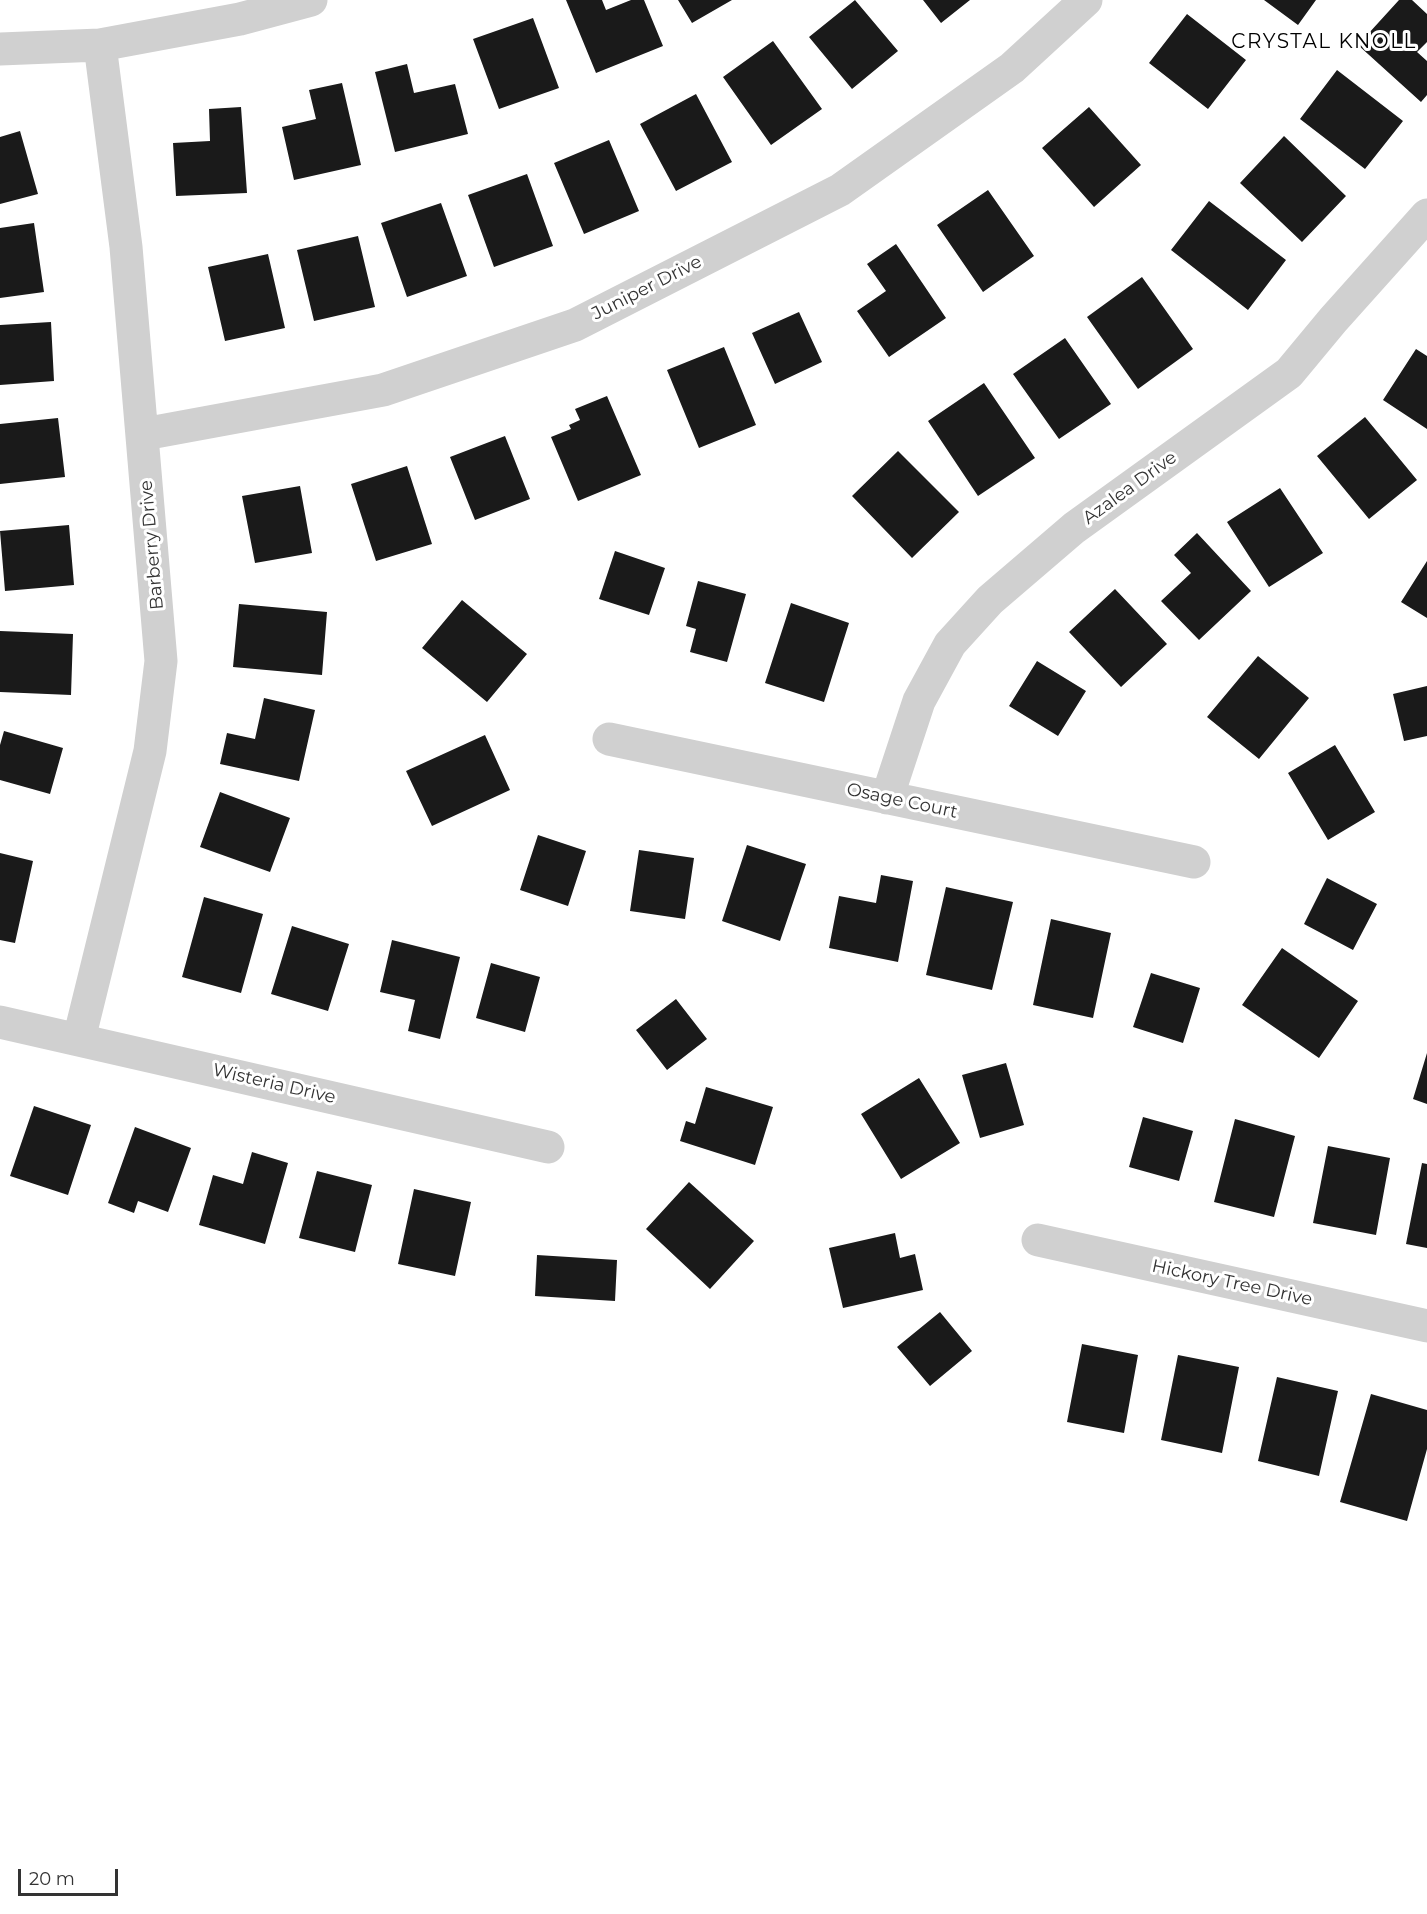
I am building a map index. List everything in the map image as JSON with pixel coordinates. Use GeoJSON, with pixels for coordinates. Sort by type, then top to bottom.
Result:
{"type":"FeatureCollection","features":[{"type":"Feature","properties":{"kind":"street"},"geometry":{"type":"LineString","coordinates":[[0,49],[100,45],[240,19],[311,0]]}},
{"type":"Feature","properties":{"kind":"street","name":"Juniper Drive"},"geometry":{"type":"LineString","coordinates":[[144,434],[383,390],[575,325],[840,190],[1012,68],[1086,0]]}},
{"type":"Feature","properties":{"kind":"street","name":"Barberry Drive"},"geometry":{"type":"LineString","coordinates":[[79,1039],[150,751],[161,661],[144,434],[126,247],[100,45]]}},
{"type":"Feature","properties":{"kind":"street","name":"Azalea Drive"},"geometry":{"type":"LineString","coordinates":[[887,798],[919,701],[950,644],[990,600],[1074,528],[1289,373],[1333,320],[1427,216]]}},
{"type":"Feature","properties":{"kind":"street","name":"Osage Court"},"geometry":{"type":"LineString","coordinates":[[609,739],[1194,862]]}},
{"type":"Feature","properties":{"kind":"street","name":"Wisteria Drive"},"geometry":{"type":"LineString","coordinates":[[0,1022],[548,1147]]}},
{"type":"Feature","properties":{"kind":"street","name":"Hickory Tree Drive"},"geometry":{"type":"LineString","coordinates":[[1038,1240],[1427,1326]]}},
{"type":"Feature","properties":{"kind":"building"},"geometry":{"type":"Polygon","coordinates":[[[566,0],[602,0],[606,10],[631,0],[644,0],[663,46],[596,73],[566,0]]]}},
{"type":"Feature","properties":{"kind":"building"},"geometry":{"type":"Polygon","coordinates":[[[678,0],[732,0],[692,23],[678,0]]]}},
{"type":"Feature","properties":{"kind":"building"},"geometry":{"type":"Polygon","coordinates":[[[855,0],[898,51],[852,89],[809,37],[855,0]]]}},
{"type":"Feature","properties":{"kind":"building"},"geometry":{"type":"Polygon","coordinates":[[[923,0],[970,0],[941,23],[923,0]]]}},
{"type":"Feature","properties":{"kind":"building"},"geometry":{"type":"Polygon","coordinates":[[[1264,0],[1316,0],[1298,25],[1264,0]]]}},
{"type":"Feature","properties":{"kind":"building"},"geometry":{"type":"Polygon","coordinates":[[[1399,0],[1412,0],[1427,14],[1427,42],[1417,52],[1427,61],[1427,95],[1421,102],[1358,45],[1399,0]]]}},
{"type":"Feature","properties":{"kind":"building"},"geometry":{"type":"Polygon","coordinates":[[[1187,14],[1246,60],[1208,109],[1149,63],[1187,14]]]}},
{"type":"Feature","properties":{"kind":"building"},"geometry":{"type":"Polygon","coordinates":[[[533,18],[559,88],[499,109],[473,39],[533,18]]]}},
{"type":"Feature","properties":{"kind":"building"},"geometry":{"type":"Polygon","coordinates":[[[773,41],[822,109],[771,145],[723,77],[773,41]]]}},
{"type":"Feature","properties":{"kind":"building"},"geometry":{"type":"Polygon","coordinates":[[[407,64],[414,93],[455,84],[468,134],[395,152],[375,72],[407,64]]]}},
{"type":"Feature","properties":{"kind":"building"},"geometry":{"type":"Polygon","coordinates":[[[1337,70],[1403,121],[1365,169],[1300,119],[1337,70]]]}},
{"type":"Feature","properties":{"kind":"building"},"geometry":{"type":"Polygon","coordinates":[[[342,83],[361,165],[294,180],[282,127],[316,119],[309,90],[342,83]]]}},
{"type":"Feature","properties":{"kind":"building"},"geometry":{"type":"Polygon","coordinates":[[[696,94],[732,162],[676,191],[640,124],[696,94]]]}},
{"type":"Feature","properties":{"kind":"building"},"geometry":{"type":"Polygon","coordinates":[[[241,107],[247,193],[176,196],[173,143],[210,141],[209,109],[241,107]]]}},
{"type":"Feature","properties":{"kind":"building"},"geometry":{"type":"Polygon","coordinates":[[[1089,107],[1141,165],[1094,207],[1042,148],[1089,107]]]}},
{"type":"Feature","properties":{"kind":"building"},"geometry":{"type":"Polygon","coordinates":[[[20,131],[38,194],[0,204],[0,137],[20,131]]]}},
{"type":"Feature","properties":{"kind":"building"},"geometry":{"type":"Polygon","coordinates":[[[1284,136],[1346,196],[1302,242],[1240,183],[1284,136]]]}},
{"type":"Feature","properties":{"kind":"building"},"geometry":{"type":"Polygon","coordinates":[[[609,140],[639,211],[584,234],[554,163],[609,140]]]}},
{"type":"Feature","properties":{"kind":"building"},"geometry":{"type":"Polygon","coordinates":[[[527,174],[553,246],[494,267],[468,195],[527,174]]]}},
{"type":"Feature","properties":{"kind":"building"},"geometry":{"type":"Polygon","coordinates":[[[988,190],[1034,256],[983,292],[937,225],[988,190]]]}},
{"type":"Feature","properties":{"kind":"building"},"geometry":{"type":"Polygon","coordinates":[[[1209,201],[1286,260],[1248,310],[1171,250],[1209,201]]]}},
{"type":"Feature","properties":{"kind":"building"},"geometry":{"type":"Polygon","coordinates":[[[441,203],[467,276],[407,297],[381,223],[441,203]]]}},
{"type":"Feature","properties":{"kind":"building"},"geometry":{"type":"Polygon","coordinates":[[[34,223],[44,292],[0,298],[0,228],[34,223]]]}},
{"type":"Feature","properties":{"kind":"building"},"geometry":{"type":"Polygon","coordinates":[[[358,236],[375,307],[314,321],[297,250],[358,236]]]}},
{"type":"Feature","properties":{"kind":"building"},"geometry":{"type":"Polygon","coordinates":[[[896,244],[946,318],[889,357],[857,311],[886,291],[867,264],[896,244]]]}},
{"type":"Feature","properties":{"kind":"building"},"geometry":{"type":"Polygon","coordinates":[[[268,254],[285,328],[225,341],[208,267],[268,254]]]}},
{"type":"Feature","properties":{"kind":"building"},"geometry":{"type":"Polygon","coordinates":[[[1142,277],[1193,349],[1138,389],[1087,317],[1142,277]]]}},
{"type":"Feature","properties":{"kind":"building"},"geometry":{"type":"Polygon","coordinates":[[[799,312],[822,362],[775,384],[752,333],[799,312]]]}},
{"type":"Feature","properties":{"kind":"building"},"geometry":{"type":"Polygon","coordinates":[[[51,322],[54,381],[0,385],[0,325],[51,322]]]}},
{"type":"Feature","properties":{"kind":"building"},"geometry":{"type":"Polygon","coordinates":[[[1065,338],[1111,404],[1059,439],[1013,374],[1065,338]]]}},
{"type":"Feature","properties":{"kind":"building"},"geometry":{"type":"Polygon","coordinates":[[[724,347],[756,425],[699,448],[667,370],[724,347]]]}},
{"type":"Feature","properties":{"kind":"building"},"geometry":{"type":"Polygon","coordinates":[[[1416,349],[1427,356],[1427,429],[1383,400],[1416,349]]]}},
{"type":"Feature","properties":{"kind":"building"},"geometry":{"type":"Polygon","coordinates":[[[984,383],[1035,458],[978,496],[928,421],[984,383]]]}},
{"type":"Feature","properties":{"kind":"building"},"geometry":{"type":"Polygon","coordinates":[[[607,396],[641,475],[578,501],[551,437],[571,429],[569,425],[580,420],[575,409],[607,396]]]}},
{"type":"Feature","properties":{"kind":"building"},"geometry":{"type":"Polygon","coordinates":[[[1365,417],[1417,480],[1369,519],[1317,456],[1365,417]]]}},
{"type":"Feature","properties":{"kind":"building"},"geometry":{"type":"Polygon","coordinates":[[[58,418],[65,477],[0,484],[0,424],[58,418]]]}},
{"type":"Feature","properties":{"kind":"building"},"geometry":{"type":"Polygon","coordinates":[[[505,436],[530,499],[475,520],[450,457],[505,436]]]}},
{"type":"Feature","properties":{"kind":"building"},"geometry":{"type":"Polygon","coordinates":[[[898,451],[959,512],[912,558],[852,496],[898,451]]]}},
{"type":"Feature","properties":{"kind":"building"},"geometry":{"type":"Polygon","coordinates":[[[407,466],[432,544],[376,561],[351,484],[407,466]]]}},
{"type":"Feature","properties":{"kind":"building"},"geometry":{"type":"Polygon","coordinates":[[[300,486],[312,553],[255,563],[242,496],[300,486]]]}},
{"type":"Feature","properties":{"kind":"building"},"geometry":{"type":"Polygon","coordinates":[[[1280,488],[1323,553],[1269,587],[1227,522],[1280,488]]]}},
{"type":"Feature","properties":{"kind":"building"},"geometry":{"type":"Polygon","coordinates":[[[69,525],[74,585],[5,591],[0,531],[69,525]]]}},
{"type":"Feature","properties":{"kind":"building"},"geometry":{"type":"Polygon","coordinates":[[[1197,533],[1251,591],[1199,640],[1161,601],[1191,573],[1174,555],[1197,533]]]}},
{"type":"Feature","properties":{"kind":"building"},"geometry":{"type":"Polygon","coordinates":[[[615,551],[665,568],[649,615],[599,599],[615,551]]]}},
{"type":"Feature","properties":{"kind":"building"},"geometry":{"type":"Polygon","coordinates":[[[1427,561],[1427,618],[1401,602],[1427,561]]]}},
{"type":"Feature","properties":{"kind":"building"},"geometry":{"type":"Polygon","coordinates":[[[698,581],[746,594],[727,662],[690,652],[696,629],[686,626],[698,581]]]}},
{"type":"Feature","properties":{"kind":"building"},"geometry":{"type":"Polygon","coordinates":[[[1115,589],[1167,644],[1121,687],[1069,632],[1115,589]]]}},
{"type":"Feature","properties":{"kind":"building"},"geometry":{"type":"Polygon","coordinates":[[[462,600],[527,654],[487,702],[422,648],[462,600]]]}},
{"type":"Feature","properties":{"kind":"building"},"geometry":{"type":"Polygon","coordinates":[[[791,603],[849,623],[824,702],[765,683],[791,603]]]}},
{"type":"Feature","properties":{"kind":"building"},"geometry":{"type":"Polygon","coordinates":[[[239,604],[327,612],[322,675],[233,667],[239,604]]]}},
{"type":"Feature","properties":{"kind":"building"},"geometry":{"type":"Polygon","coordinates":[[[0,631],[73,634],[71,695],[0,692],[0,631]]]}},
{"type":"Feature","properties":{"kind":"building"},"geometry":{"type":"Polygon","coordinates":[[[1258,656],[1309,698],[1259,759],[1207,717],[1258,656]]]}},
{"type":"Feature","properties":{"kind":"building"},"geometry":{"type":"Polygon","coordinates":[[[1037,661],[1086,691],[1058,736],[1009,706],[1037,661]]]}},
{"type":"Feature","properties":{"kind":"building"},"geometry":{"type":"Polygon","coordinates":[[[1427,686],[1427,736],[1404,741],[1393,694],[1427,686]]]}},
{"type":"Feature","properties":{"kind":"building"},"geometry":{"type":"Polygon","coordinates":[[[264,698],[315,710],[299,781],[220,764],[227,733],[255,739],[264,698]]]}},
{"type":"Feature","properties":{"kind":"building"},"geometry":{"type":"Polygon","coordinates":[[[4,731],[63,748],[50,794],[0,780],[0,745],[4,731]]]}},
{"type":"Feature","properties":{"kind":"building"},"geometry":{"type":"Polygon","coordinates":[[[485,735],[510,790],[432,826],[406,771],[485,735]]]}},
{"type":"Feature","properties":{"kind":"building"},"geometry":{"type":"Polygon","coordinates":[[[1335,745],[1375,812],[1328,840],[1288,773],[1335,745]]]}},
{"type":"Feature","properties":{"kind":"building"},"geometry":{"type":"Polygon","coordinates":[[[220,792],[290,818],[270,872],[200,847],[220,792]]]}},
{"type":"Feature","properties":{"kind":"building"},"geometry":{"type":"Polygon","coordinates":[[[538,835],[586,851],[568,906],[520,890],[538,835]]]}},
{"type":"Feature","properties":{"kind":"building"},"geometry":{"type":"Polygon","coordinates":[[[747,845],[806,864],[780,941],[722,921],[747,845]]]}},
{"type":"Feature","properties":{"kind":"building"},"geometry":{"type":"Polygon","coordinates":[[[639,850],[694,858],[685,919],[630,911],[639,850]]]}},
{"type":"Feature","properties":{"kind":"building"},"geometry":{"type":"Polygon","coordinates":[[[0,853],[33,861],[15,943],[0,940],[0,853]]]}},
{"type":"Feature","properties":{"kind":"building"},"geometry":{"type":"Polygon","coordinates":[[[881,875],[913,881],[898,962],[829,948],[839,896],[876,903],[881,875]]]}},
{"type":"Feature","properties":{"kind":"building"},"geometry":{"type":"Polygon","coordinates":[[[1327,878],[1377,904],[1353,950],[1304,924],[1327,878]]]}},
{"type":"Feature","properties":{"kind":"building"},"geometry":{"type":"Polygon","coordinates":[[[946,887],[1013,902],[992,990],[926,975],[946,887]]]}},
{"type":"Feature","properties":{"kind":"building"},"geometry":{"type":"Polygon","coordinates":[[[204,897],[263,914],[241,993],[182,977],[204,897]]]}},
{"type":"Feature","properties":{"kind":"building"},"geometry":{"type":"Polygon","coordinates":[[[1051,919],[1111,933],[1093,1018],[1033,1005],[1051,919]]]}},
{"type":"Feature","properties":{"kind":"building"},"geometry":{"type":"Polygon","coordinates":[[[292,926],[349,944],[328,1011],[271,994],[292,926]]]}},
{"type":"Feature","properties":{"kind":"building"},"geometry":{"type":"Polygon","coordinates":[[[392,940],[460,957],[440,1039],[408,1031],[415,1000],[380,992],[392,940]]]}},
{"type":"Feature","properties":{"kind":"building"},"geometry":{"type":"Polygon","coordinates":[[[1282,948],[1358,1001],[1319,1058],[1242,1005],[1282,948]]]}},
{"type":"Feature","properties":{"kind":"building"},"geometry":{"type":"Polygon","coordinates":[[[491,963],[540,977],[525,1032],[476,1018],[491,963]]]}},
{"type":"Feature","properties":{"kind":"building"},"geometry":{"type":"Polygon","coordinates":[[[1151,973],[1200,988],[1183,1043],[1133,1027],[1151,973]]]}},
{"type":"Feature","properties":{"kind":"building"},"geometry":{"type":"Polygon","coordinates":[[[676,999],[707,1039],[667,1070],[636,1030],[676,999]]]}},
{"type":"Feature","properties":{"kind":"building"},"geometry":{"type":"Polygon","coordinates":[[[1427,1053],[1427,1104],[1413,1099],[1427,1053]]]}},
{"type":"Feature","properties":{"kind":"building"},"geometry":{"type":"Polygon","coordinates":[[[1006,1063],[1024,1125],[980,1138],[962,1075],[1006,1063]]]}},
{"type":"Feature","properties":{"kind":"building"},"geometry":{"type":"Polygon","coordinates":[[[919,1078],[960,1143],[901,1179],[861,1114],[919,1078]]]}},
{"type":"Feature","properties":{"kind":"building"},"geometry":{"type":"Polygon","coordinates":[[[706,1087],[773,1107],[755,1165],[680,1141],[686,1121],[695,1124],[706,1087]]]}},
{"type":"Feature","properties":{"kind":"building"},"geometry":{"type":"Polygon","coordinates":[[[34,1106],[91,1125],[68,1195],[10,1176],[34,1106]]]}},
{"type":"Feature","properties":{"kind":"building"},"geometry":{"type":"Polygon","coordinates":[[[1143,1117],[1193,1131],[1179,1181],[1129,1167],[1143,1117]]]}},
{"type":"Feature","properties":{"kind":"building"},"geometry":{"type":"Polygon","coordinates":[[[1235,1119],[1295,1136],[1274,1217],[1214,1202],[1235,1119]]]}},
{"type":"Feature","properties":{"kind":"building"},"geometry":{"type":"Polygon","coordinates":[[[135,1127],[191,1148],[168,1212],[138,1201],[134,1213],[108,1203],[135,1127]]]}},
{"type":"Feature","properties":{"kind":"building"},"geometry":{"type":"Polygon","coordinates":[[[1328,1146],[1390,1158],[1376,1235],[1313,1223],[1328,1146]]]}},
{"type":"Feature","properties":{"kind":"building"},"geometry":{"type":"Polygon","coordinates":[[[252,1152],[288,1163],[265,1244],[199,1225],[213,1175],[243,1184],[252,1152]]]}},
{"type":"Feature","properties":{"kind":"building"},"geometry":{"type":"Polygon","coordinates":[[[1422,1163],[1427,1164],[1427,1248],[1406,1244],[1422,1163]]]}},
{"type":"Feature","properties":{"kind":"building"},"geometry":{"type":"Polygon","coordinates":[[[317,1171],[372,1185],[355,1252],[299,1238],[317,1171]]]}},
{"type":"Feature","properties":{"kind":"building"},"geometry":{"type":"Polygon","coordinates":[[[689,1182],[754,1241],[710,1289],[646,1229],[689,1182]]]}},
{"type":"Feature","properties":{"kind":"building"},"geometry":{"type":"Polygon","coordinates":[[[414,1189],[471,1202],[455,1276],[398,1264],[414,1189]]]}},
{"type":"Feature","properties":{"kind":"building"},"geometry":{"type":"Polygon","coordinates":[[[895,1233],[900,1258],[915,1254],[923,1290],[843,1308],[829,1248],[895,1233]]]}},
{"type":"Feature","properties":{"kind":"building"},"geometry":{"type":"Polygon","coordinates":[[[537,1255],[617,1260],[615,1301],[535,1296],[537,1255]]]}},
{"type":"Feature","properties":{"kind":"building"},"geometry":{"type":"Polygon","coordinates":[[[940,1312],[972,1351],[930,1386],[897,1347],[940,1312]]]}},
{"type":"Feature","properties":{"kind":"building"},"geometry":{"type":"Polygon","coordinates":[[[1082,1344],[1138,1355],[1124,1433],[1067,1422],[1082,1344]]]}},
{"type":"Feature","properties":{"kind":"building"},"geometry":{"type":"Polygon","coordinates":[[[1178,1355],[1239,1367],[1222,1453],[1161,1440],[1178,1355]]]}},
{"type":"Feature","properties":{"kind":"building"},"geometry":{"type":"Polygon","coordinates":[[[1277,1377],[1338,1391],[1319,1476],[1258,1461],[1277,1377]]]}},
{"type":"Feature","properties":{"kind":"building"},"geometry":{"type":"Polygon","coordinates":[[[1371,1394],[1427,1410],[1427,1449],[1407,1521],[1340,1502],[1371,1394]]]}},
{"type":"Feature","properties":{"kind":"district","name":"CRYSTAL KNOLL"},"geometry":{"type":"Point","coordinates":[1324,42]}}]}
